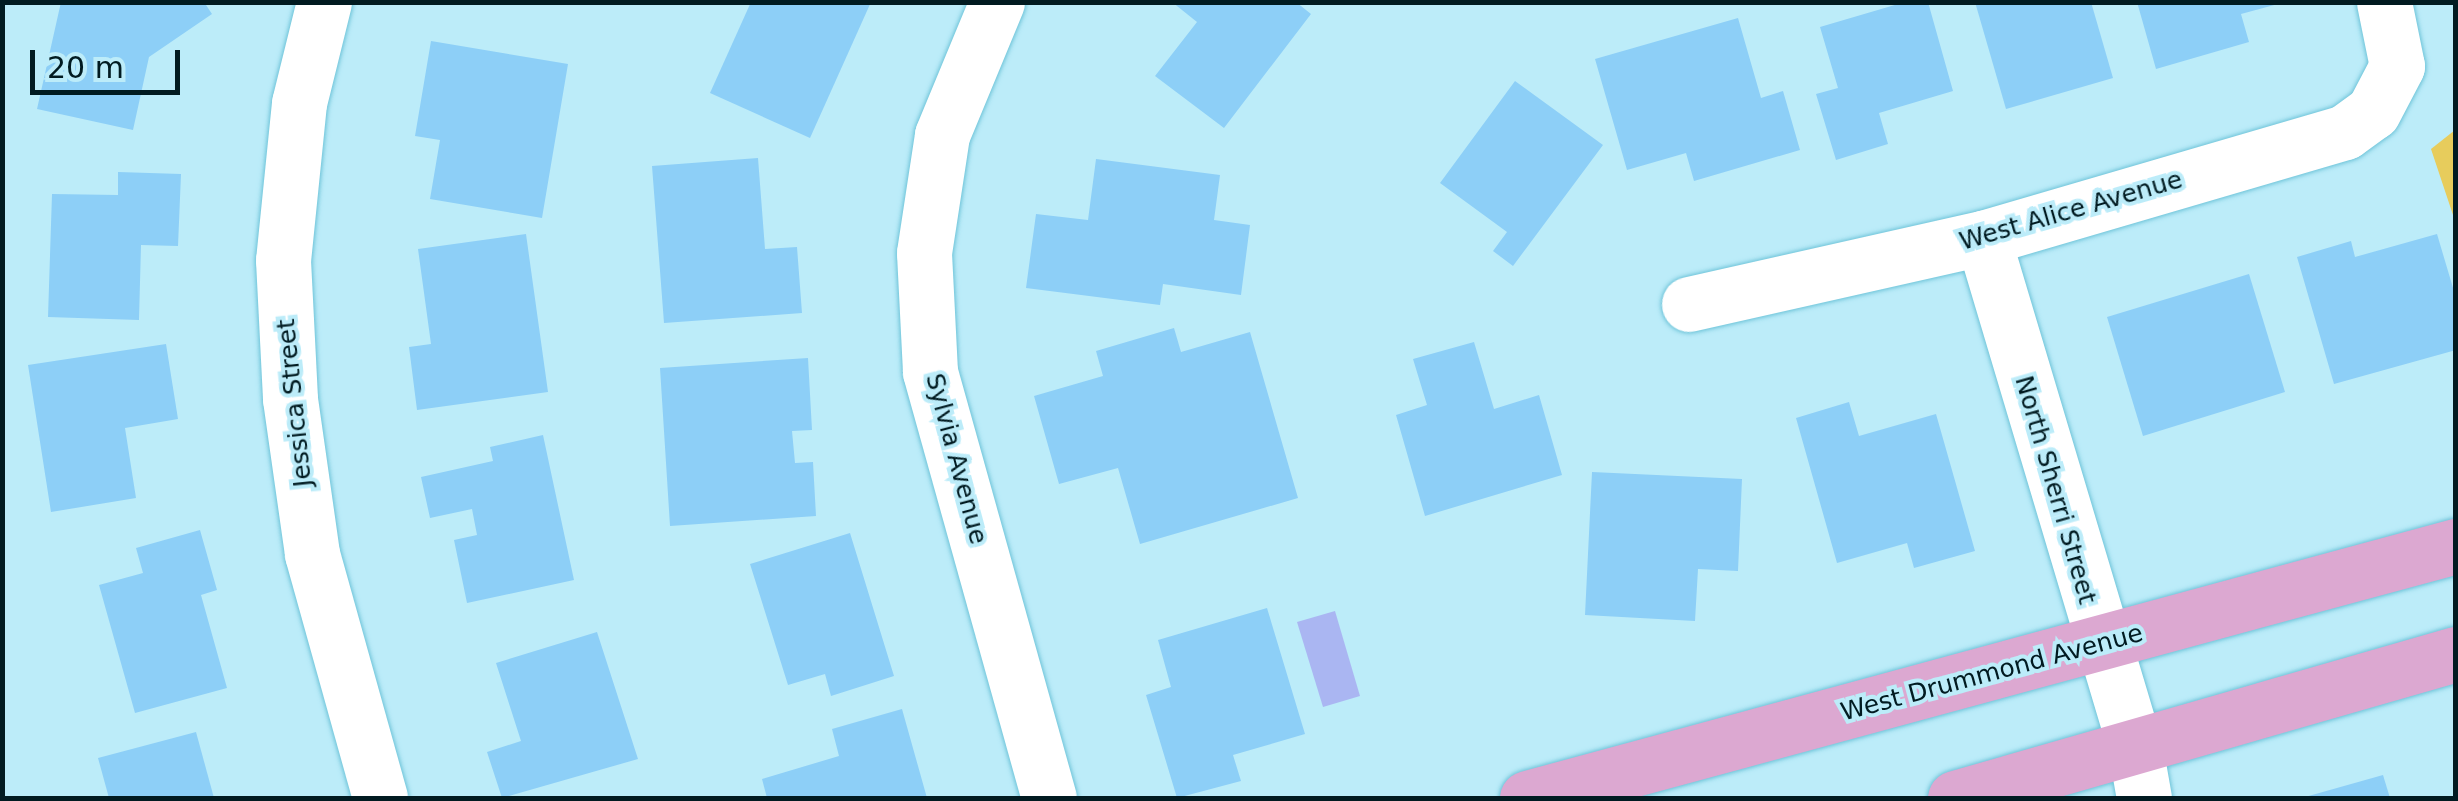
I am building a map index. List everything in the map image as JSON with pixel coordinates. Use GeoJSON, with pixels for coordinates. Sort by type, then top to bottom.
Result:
{"type":"FeatureCollection","features":[{"type":"Feature","properties":{"kind":"main road","name":"West Drummond Avenue"},"geometry":{"type":"LineString","coordinates":[[1527,798],[2456,546]]}},
{"type":"Feature","properties":{"kind":"main road"},"geometry":{"type":"LineString","coordinates":[[1954,798],[2139,773],[2456,654]]}},
{"type":"Feature","properties":{"kind":"street","name":"Jessica Street"},"geometry":{"type":"LineString","coordinates":[[324,2],[299,103],[284,260],[290,399],[312,554],[380,798]]}},
{"type":"Feature","properties":{"kind":"street","name":"Sylvia Avenue"},"geometry":{"type":"LineString","coordinates":[[997,2],[942,135],[924,253],[930,372],[1049,798]]}},
{"type":"Feature","properties":{"kind":"street","name":"West Alice Avenue"},"geometry":{"type":"LineString","coordinates":[[1689,304],[1983,238],[2345,132],[2373,112],[2398,66],[2389,24]]}},
{"type":"Feature","properties":{"kind":"street","name":"North Sherri Street"},"geometry":{"type":"LineString","coordinates":[[1983,238],[2139,773]]}},
{"type":"Feature","properties":{"kind":"shaded area"},"geometry":{"type":"Polygon","coordinates":[[[2455,130],[2455,221],[2431,149],[2455,130]]]}},
{"type":"Feature","properties":{"kind":"water"},"geometry":{"type":"Polygon","coordinates":[[[1335,611],[1360,696],[1323,707],[1297,622],[1335,611]]]}},
{"type":"Feature","properties":{"kind":"building"},"geometry":{"type":"Polygon","coordinates":[[[61,2],[204,2],[212,14],[149,57],[133,130],[37,109],[61,2]]]}},
{"type":"Feature","properties":{"kind":"building"},"geometry":{"type":"Polygon","coordinates":[[[751,2],[871,2],[810,138],[710,93],[751,2]]]}},
{"type":"Feature","properties":{"kind":"building"},"geometry":{"type":"Polygon","coordinates":[[[1172,2],[1296,2],[1311,14],[1224,128],[1155,76],[1197,22],[1172,2]]]}},
{"type":"Feature","properties":{"kind":"building"},"geometry":{"type":"Polygon","coordinates":[[[1905,2],[1928,2],[1953,91],[1879,113],[1888,144],[1836,160],[1816,94],[1838,88],[1820,27],[1905,2]]]}},
{"type":"Feature","properties":{"kind":"building"},"geometry":{"type":"Polygon","coordinates":[[[1975,2],[2091,2],[2113,78],[2006,109],[1975,2]]]}},
{"type":"Feature","properties":{"kind":"building"},"geometry":{"type":"Polygon","coordinates":[[[2137,2],[2278,4],[2241,14],[2249,42],[2156,69],[2137,2]]]}},
{"type":"Feature","properties":{"kind":"building"},"geometry":{"type":"Polygon","coordinates":[[[1738,18],[1761,98],[1783,91],[1800,150],[1694,181],[1686,153],[1627,170],[1595,59],[1738,18]]]}},
{"type":"Feature","properties":{"kind":"building"},"geometry":{"type":"Polygon","coordinates":[[[431,41],[568,64],[542,218],[430,199],[440,140],[415,136],[431,41]]]}},
{"type":"Feature","properties":{"kind":"building"},"geometry":{"type":"Polygon","coordinates":[[[1515,81],[1603,145],[1513,266],[1493,251],[1507,232],[1440,183],[1515,81]]]}},
{"type":"Feature","properties":{"kind":"building"},"geometry":{"type":"Polygon","coordinates":[[[758,158],[765,249],[797,247],[802,313],[664,323],[652,166],[758,158]]]}},
{"type":"Feature","properties":{"kind":"building"},"geometry":{"type":"Polygon","coordinates":[[[1096,159],[1220,175],[1214,220],[1250,225],[1241,295],[1163,284],[1160,305],[1026,288],[1036,214],[1088,220],[1096,159]]]}},
{"type":"Feature","properties":{"kind":"building"},"geometry":{"type":"Polygon","coordinates":[[[118,172],[181,174],[178,246],[141,245],[139,320],[48,317],[52,194],[118,195],[118,172]]]}},
{"type":"Feature","properties":{"kind":"building"},"geometry":{"type":"Polygon","coordinates":[[[526,234],[548,392],[417,410],[409,347],[431,344],[418,249],[526,234]]]}},
{"type":"Feature","properties":{"kind":"building"},"geometry":{"type":"Polygon","coordinates":[[[2437,234],[2456,298],[2456,350],[2334,384],[2297,257],[2351,241],[2355,257],[2437,234]]]}},
{"type":"Feature","properties":{"kind":"building"},"geometry":{"type":"Polygon","coordinates":[[[2249,274],[2285,392],[2143,436],[2107,317],[2249,274]]]}},
{"type":"Feature","properties":{"kind":"building"},"geometry":{"type":"Polygon","coordinates":[[[1174,328],[1181,352],[1250,332],[1298,498],[1140,544],[1118,468],[1059,484],[1034,396],[1103,376],[1096,351],[1174,328]]]}},
{"type":"Feature","properties":{"kind":"building"},"geometry":{"type":"Polygon","coordinates":[[[1474,342],[1494,409],[1539,395],[1562,475],[1425,516],[1396,415],[1427,405],[1413,359],[1474,342]]]}},
{"type":"Feature","properties":{"kind":"building"},"geometry":{"type":"Polygon","coordinates":[[[166,344],[178,419],[125,428],[136,498],[51,512],[28,365],[166,344]]]}},
{"type":"Feature","properties":{"kind":"building"},"geometry":{"type":"Polygon","coordinates":[[[808,358],[812,430],[792,431],[795,463],[813,462],[816,516],[670,526],[660,368],[808,358]]]}},
{"type":"Feature","properties":{"kind":"building"},"geometry":{"type":"Polygon","coordinates":[[[1849,402],[1859,436],[1936,414],[1975,551],[1914,568],[1907,543],[1837,563],[1796,418],[1849,402]]]}},
{"type":"Feature","properties":{"kind":"building"},"geometry":{"type":"Polygon","coordinates":[[[543,435],[574,580],[467,603],[454,540],[477,535],[472,509],[430,518],[421,477],[493,461],[490,447],[543,435]]]}},
{"type":"Feature","properties":{"kind":"building"},"geometry":{"type":"Polygon","coordinates":[[[1592,472],[1742,479],[1738,571],[1698,569],[1695,621],[1585,615],[1592,472]]]}},
{"type":"Feature","properties":{"kind":"building"},"geometry":{"type":"Polygon","coordinates":[[[200,530],[217,590],[201,595],[227,688],[135,713],[99,585],[143,573],[136,548],[200,530]]]}},
{"type":"Feature","properties":{"kind":"building"},"geometry":{"type":"Polygon","coordinates":[[[850,533],[894,676],[831,696],[825,674],[788,685],[750,564],[850,533]]]}},
{"type":"Feature","properties":{"kind":"building"},"geometry":{"type":"Polygon","coordinates":[[[1267,608],[1305,734],[1233,755],[1241,781],[1177,798],[1146,695],[1171,687],[1158,640],[1267,608]]]}},
{"type":"Feature","properties":{"kind":"building"},"geometry":{"type":"Polygon","coordinates":[[[597,632],[638,759],[502,798],[487,752],[521,741],[496,663],[597,632]]]}},
{"type":"Feature","properties":{"kind":"building"},"geometry":{"type":"Polygon","coordinates":[[[902,709],[927,798],[767,798],[762,779],[839,756],[832,729],[902,709]]]}},
{"type":"Feature","properties":{"kind":"building"},"geometry":{"type":"Polygon","coordinates":[[[196,732],[214,798],[109,798],[98,758],[196,732]]]}},
{"type":"Feature","properties":{"kind":"building"},"geometry":{"type":"Polygon","coordinates":[[[2383,775],[2390,798],[2305,798],[2305,797],[2383,775]]]}}]}
